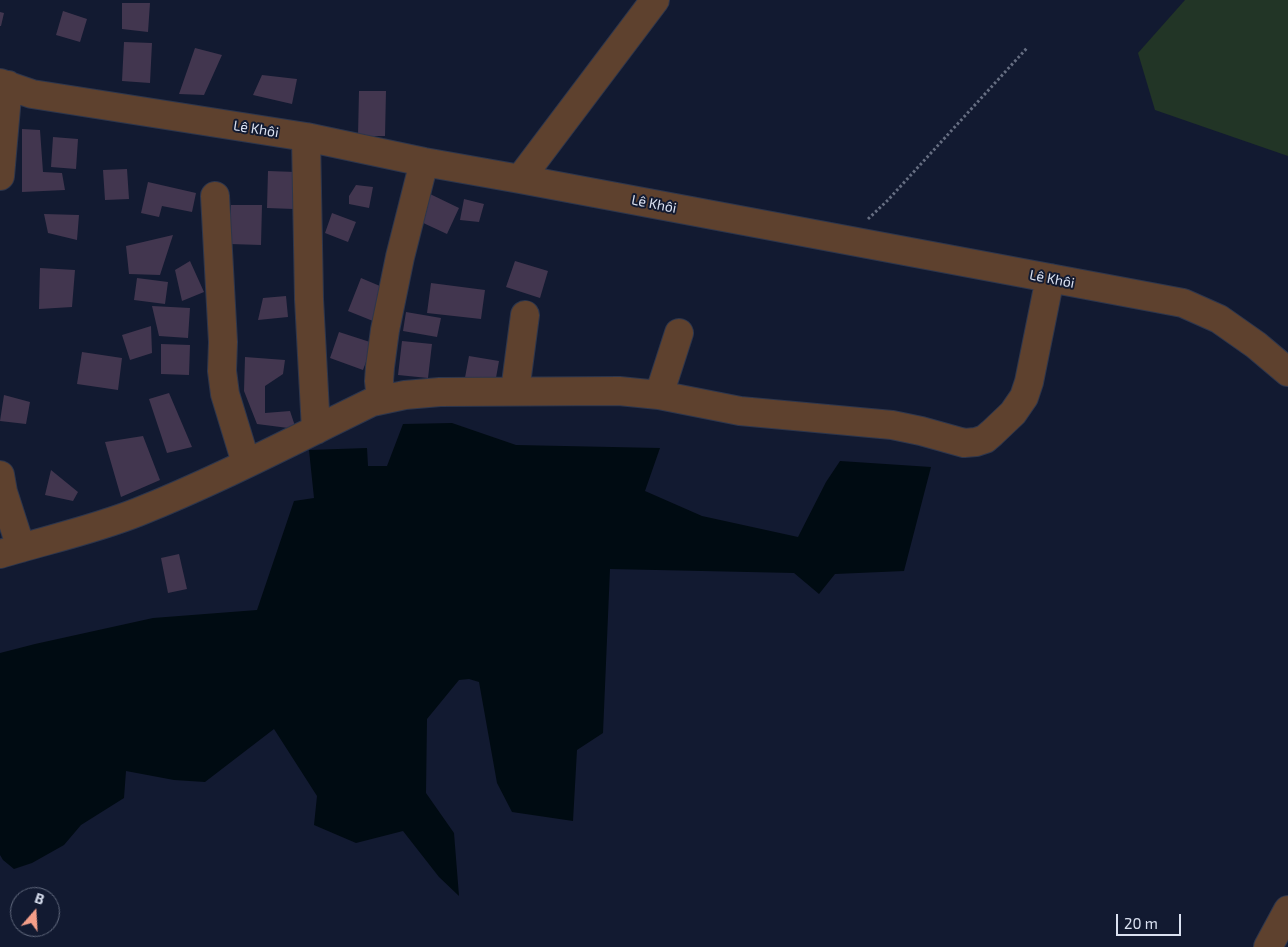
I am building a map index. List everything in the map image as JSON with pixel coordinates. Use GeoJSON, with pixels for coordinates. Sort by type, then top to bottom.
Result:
{"type":"FeatureCollection","features":[{"type":"Feature","properties":{"kind":"street"},"geometry":{"type":"LineString","coordinates":[[520,179],[655,0]]}},
{"type":"Feature","properties":{"kind":"street"},"geometry":{"type":"LineString","coordinates":[[0,176],[4,84]]}},
{"type":"Feature","properties":{"kind":"street","name":"Lê Khôi"},"geometry":{"type":"LineString","coordinates":[[4,84],[32,94],[306,137],[424,162],[1183,304],[1219,319],[1256,345],[1288,372]]}},
{"type":"Feature","properties":{"kind":"street"},"geometry":{"type":"LineString","coordinates":[[306,137],[309,299],[316,430]]}},
{"type":"Feature","properties":{"kind":"street"},"geometry":{"type":"LineString","coordinates":[[382,399],[379,381],[385,330],[400,258],[424,162]]}},
{"type":"Feature","properties":{"kind":"street"},"geometry":{"type":"LineString","coordinates":[[215,196],[224,386],[227,402],[246,463]]}},
{"type":"Feature","properties":{"kind":"street"},"geometry":{"type":"LineString","coordinates":[[0,476],[10,551],[96,527],[136,513],[182,494],[372,402],[405,395],[440,392],[619,391],[659,395],[740,411],[892,425],[958,442],[976,442],[992,433],[1013,412],[1024,397],[1029,382],[1050,278]]}},
{"type":"Feature","properties":{"kind":"street"},"geometry":{"type":"LineString","coordinates":[[515,391],[525,315]]}},
{"type":"Feature","properties":{"kind":"street"},"geometry":{"type":"LineString","coordinates":[[659,395],[679,333]]}},
{"type":"Feature","properties":{"kind":"street"},"geometry":{"type":"LineString","coordinates":[[1268,947],[1288,910]]}},
{"type":"Feature","properties":{"kind":"path"},"geometry":{"type":"LineString","coordinates":[[846,240],[888,200],[1027,48]]}},
{"type":"Feature","properties":{"kind":"green space"},"geometry":{"type":"Polygon","coordinates":[[[1185,0],[1288,0],[1288,156],[1155,110],[1138,53],[1185,0]]]}},
{"type":"Feature","properties":{"kind":"shaded area"},"geometry":{"type":"Polygon","coordinates":[[[452,423],[516,445],[660,448],[645,491],[702,516],[798,537],[826,482],[840,461],[931,467],[904,571],[835,574],[819,594],[794,573],[610,569],[603,733],[577,750],[573,821],[512,812],[497,783],[479,682],[469,679],[459,680],[427,719],[426,793],[454,833],[459,896],[439,877],[403,831],[356,843],[314,825],[317,796],[274,729],[205,782],[174,780],[126,771],[124,798],[81,825],[64,845],[32,863],[14,869],[3,860],[0,855],[0,653],[153,618],[257,610],[294,501],[314,498],[309,450],[367,448],[368,466],[387,466],[403,424],[452,423]]]}},
{"type":"Feature","properties":{"kind":"building"},"geometry":{"type":"Polygon","coordinates":[[[122,3],[150,3],[148,32],[122,29],[122,3]]]}},
{"type":"Feature","properties":{"kind":"building"},"geometry":{"type":"Polygon","coordinates":[[[63,11],[87,19],[80,42],[56,35],[63,11]]]}},
{"type":"Feature","properties":{"kind":"building"},"geometry":{"type":"Polygon","coordinates":[[[0,12],[4,13],[1,26],[0,26],[0,12]]]}},
{"type":"Feature","properties":{"kind":"building"},"geometry":{"type":"Polygon","coordinates":[[[124,42],[152,43],[150,83],[122,81],[124,42]]]}},
{"type":"Feature","properties":{"kind":"building"},"geometry":{"type":"Polygon","coordinates":[[[195,48],[222,55],[204,95],[179,94],[195,48]]]}},
{"type":"Feature","properties":{"kind":"building"},"geometry":{"type":"Polygon","coordinates":[[[262,75],[297,79],[292,104],[253,95],[262,75]]]}},
{"type":"Feature","properties":{"kind":"building"},"geometry":{"type":"Polygon","coordinates":[[[359,91],[386,91],[385,136],[358,136],[359,91]]]}},
{"type":"Feature","properties":{"kind":"building"},"geometry":{"type":"Polygon","coordinates":[[[22,129],[40,130],[43,172],[62,173],[65,190],[22,192],[22,129]]]}},
{"type":"Feature","properties":{"kind":"building"},"geometry":{"type":"Polygon","coordinates":[[[53,137],[78,139],[76,169],[51,167],[53,137]]]}},
{"type":"Feature","properties":{"kind":"building"},"geometry":{"type":"Polygon","coordinates":[[[127,169],[129,199],[105,200],[103,170],[127,169]]]}},
{"type":"Feature","properties":{"kind":"building"},"geometry":{"type":"Polygon","coordinates":[[[268,171],[296,172],[294,209],[267,208],[268,171]]]}},
{"type":"Feature","properties":{"kind":"building"},"geometry":{"type":"Polygon","coordinates":[[[148,182],[196,193],[192,212],[162,206],[159,217],[141,213],[148,182]]]}},
{"type":"Feature","properties":{"kind":"building"},"geometry":{"type":"Polygon","coordinates":[[[356,185],[373,187],[369,208],[349,204],[349,196],[356,185]]]}},
{"type":"Feature","properties":{"kind":"building"},"geometry":{"type":"Polygon","coordinates":[[[430,194],[459,208],[447,234],[419,221],[430,194]]]}},
{"type":"Feature","properties":{"kind":"building"},"geometry":{"type":"Polygon","coordinates":[[[464,199],[484,204],[479,222],[460,220],[464,199]]]}},
{"type":"Feature","properties":{"kind":"building"},"geometry":{"type":"Polygon","coordinates":[[[231,205],[262,205],[261,245],[230,244],[231,205]]]}},
{"type":"Feature","properties":{"kind":"building"},"geometry":{"type":"Polygon","coordinates":[[[332,213],[356,222],[348,242],[325,233],[332,213]]]}},
{"type":"Feature","properties":{"kind":"building"},"geometry":{"type":"Polygon","coordinates":[[[44,214],[79,215],[77,240],[48,233],[44,214]]]}},
{"type":"Feature","properties":{"kind":"building"},"geometry":{"type":"Polygon","coordinates":[[[173,235],[160,275],[129,274],[126,246],[173,235]]]}},
{"type":"Feature","properties":{"kind":"building"},"geometry":{"type":"Polygon","coordinates":[[[190,261],[204,292],[182,301],[175,270],[190,261]]]}},
{"type":"Feature","properties":{"kind":"building"},"geometry":{"type":"Polygon","coordinates":[[[515,261],[548,271],[540,298],[506,287],[515,261]]]}},
{"type":"Feature","properties":{"kind":"building"},"geometry":{"type":"Polygon","coordinates":[[[40,268],[75,270],[72,307],[39,309],[40,268]]]}},
{"type":"Feature","properties":{"kind":"building"},"geometry":{"type":"Polygon","coordinates":[[[137,278],[168,282],[165,304],[134,300],[137,278]]]}},
{"type":"Feature","properties":{"kind":"building"},"geometry":{"type":"Polygon","coordinates":[[[361,278],[387,289],[373,321],[348,311],[361,278]]]}},
{"type":"Feature","properties":{"kind":"building"},"geometry":{"type":"Polygon","coordinates":[[[431,283],[485,290],[481,319],[427,313],[431,283]]]}},
{"type":"Feature","properties":{"kind":"building"},"geometry":{"type":"Polygon","coordinates":[[[286,296],[288,317],[258,320],[263,298],[286,296]]]}},
{"type":"Feature","properties":{"kind":"building"},"geometry":{"type":"Polygon","coordinates":[[[152,306],[190,308],[188,338],[159,336],[152,306]]]}},
{"type":"Feature","properties":{"kind":"building"},"geometry":{"type":"Polygon","coordinates":[[[406,312],[441,318],[437,337],[403,331],[406,312]]]}},
{"type":"Feature","properties":{"kind":"building"},"geometry":{"type":"Polygon","coordinates":[[[151,326],[152,353],[130,360],[122,335],[151,326]]]}},
{"type":"Feature","properties":{"kind":"building"},"geometry":{"type":"Polygon","coordinates":[[[339,332],[373,343],[363,370],[330,358],[339,332]]]}},
{"type":"Feature","properties":{"kind":"building"},"geometry":{"type":"Polygon","coordinates":[[[402,341],[432,344],[428,378],[398,375],[402,341]]]}},
{"type":"Feature","properties":{"kind":"building"},"geometry":{"type":"Polygon","coordinates":[[[161,344],[190,345],[189,375],[161,374],[161,344]]]}},
{"type":"Feature","properties":{"kind":"building"},"geometry":{"type":"Polygon","coordinates":[[[82,352],[122,358],[118,390],[77,384],[82,352]]]}},
{"type":"Feature","properties":{"kind":"building"},"geometry":{"type":"Polygon","coordinates":[[[469,356],[499,361],[494,389],[464,383],[469,356]]]}},
{"type":"Feature","properties":{"kind":"building"},"geometry":{"type":"Polygon","coordinates":[[[245,357],[285,360],[283,374],[265,386],[265,413],[290,411],[296,429],[257,424],[244,391],[245,357]]]}},
{"type":"Feature","properties":{"kind":"building"},"geometry":{"type":"Polygon","coordinates":[[[169,393],[192,447],[167,453],[149,399],[169,393]]]}},
{"type":"Feature","properties":{"kind":"building"},"geometry":{"type":"Polygon","coordinates":[[[4,395],[30,402],[26,424],[0,421],[4,395]]]}},
{"type":"Feature","properties":{"kind":"building"},"geometry":{"type":"Polygon","coordinates":[[[143,436],[160,480],[121,497],[105,442],[143,436]]]}},
{"type":"Feature","properties":{"kind":"building"},"geometry":{"type":"Polygon","coordinates":[[[51,470],[78,492],[73,501],[45,495],[51,470]]]}},
{"type":"Feature","properties":{"kind":"building"},"geometry":{"type":"Polygon","coordinates":[[[179,554],[187,589],[168,593],[161,558],[179,554]]]}}]}
